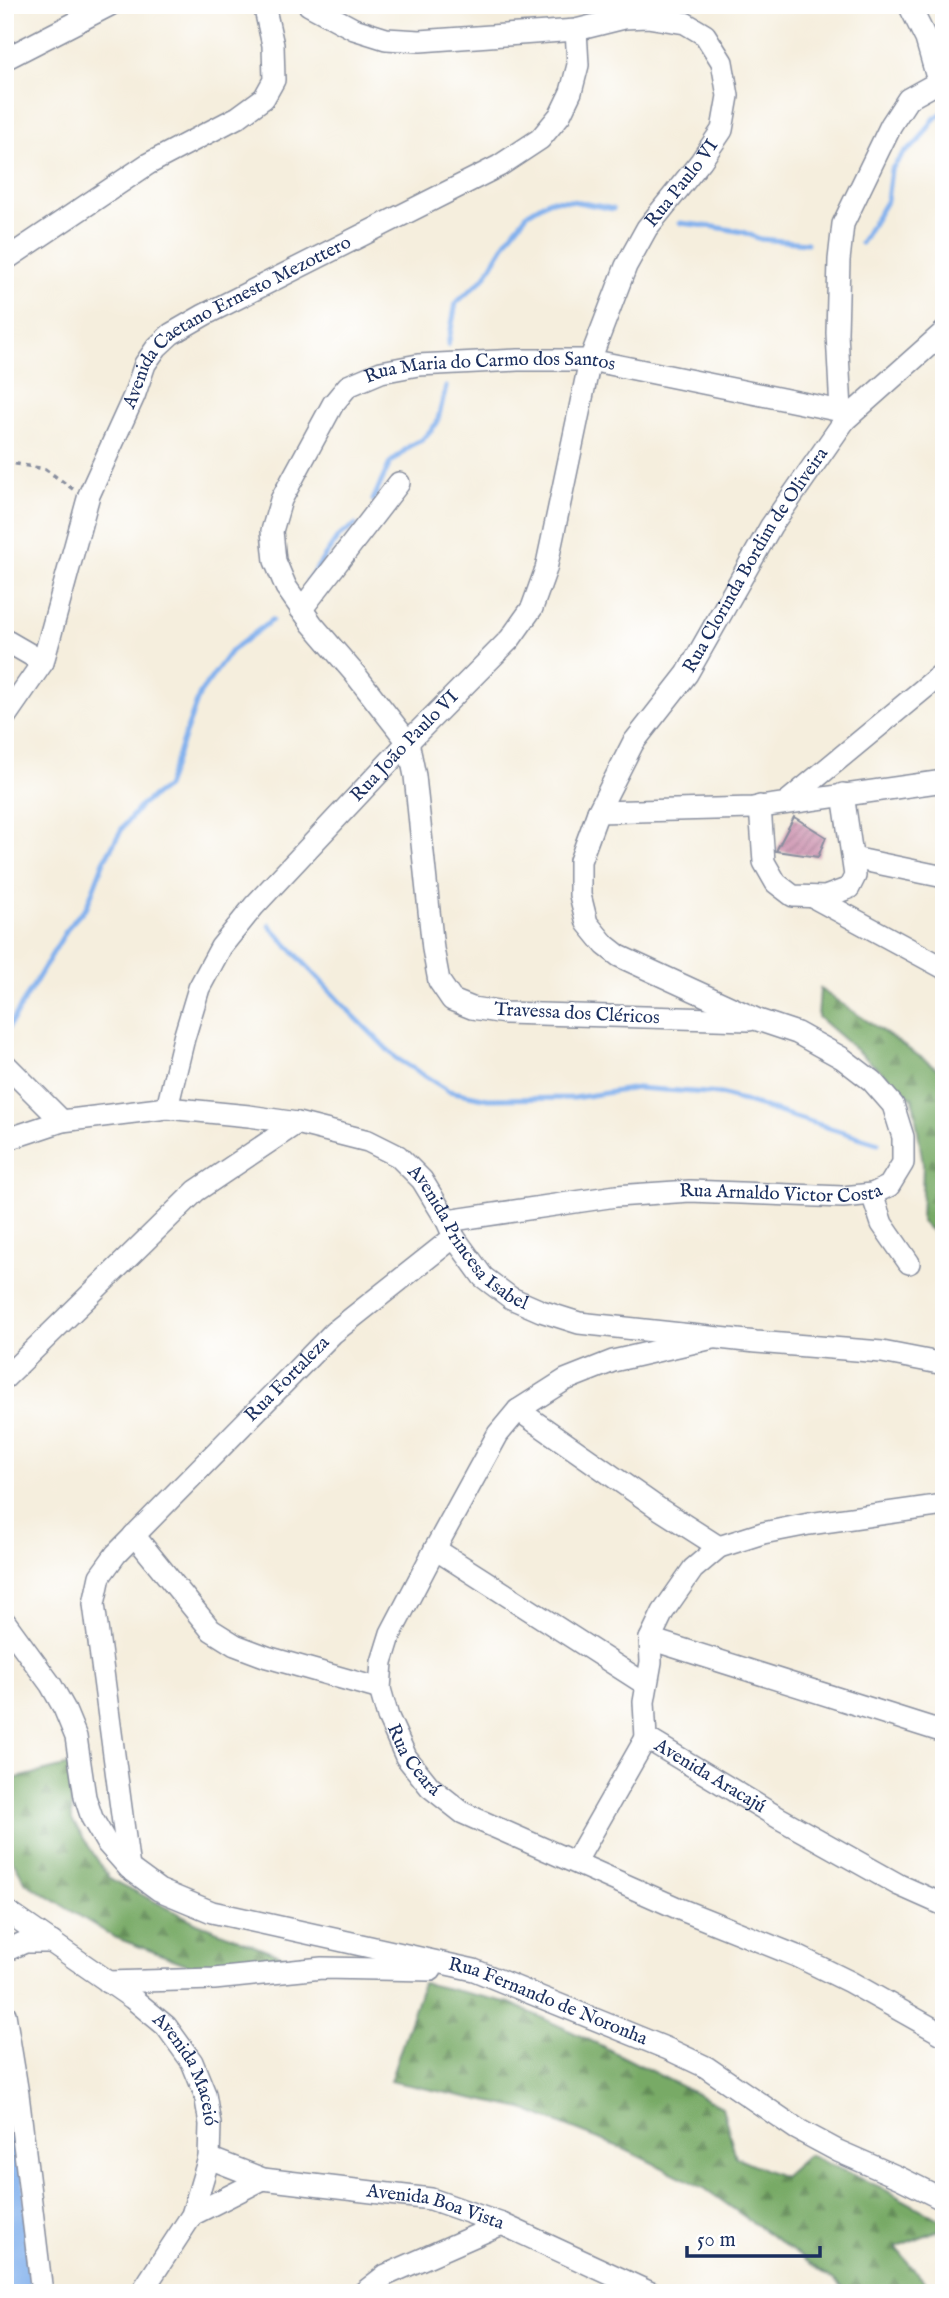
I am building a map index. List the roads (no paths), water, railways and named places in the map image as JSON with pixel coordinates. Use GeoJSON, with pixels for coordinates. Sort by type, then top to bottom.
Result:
{"type":"FeatureCollection","features":[{"type":"Feature","properties":{"kind":"street"},"geometry":{"type":"LineString","coordinates":[[5,59],[110,5]]}},
{"type":"Feature","properties":{"kind":"street"},"geometry":{"type":"LineString","coordinates":[[5,260],[148,164],[238,117],[264,98],[274,80],[273,46],[264,5]]}},
{"type":"Feature","properties":{"kind":"street","name":"Rua Paulo VI"},"geometry":{"type":"LineString","coordinates":[[309,5],[354,29],[386,39],[420,41],[576,30],[624,12],[685,23],[705,35],[722,62],[728,96],[722,130],[701,161],[647,228],[626,266],[590,360]]}},
{"type":"Feature","properties":{"kind":"street"},"geometry":{"type":"LineString","coordinates":[[843,416],[837,333],[843,225],[891,125],[908,99],[941,80],[909,5]]}},
{"type":"Feature","properties":{"kind":"street","name":"Avenida Caetano Ernesto Mezottero"},"geometry":{"type":"LineString","coordinates":[[5,717],[43,662],[89,495],[134,396],[145,364],[157,347],[172,334],[204,315],[499,166],[540,139],[560,115],[571,92],[578,65],[576,30]]}},
{"type":"Feature","properties":{"kind":"street","name":"Rua Clorinda Bordim de Oliveira"},"geometry":{"type":"LineString","coordinates":[[598,812],[633,743],[687,674],[771,526],[843,416],[944,332]]}},
{"type":"Feature","properties":{"kind":"street","name":"Rua Maria do Carmo dos Santos"},"geometry":{"type":"LineString","coordinates":[[408,742],[301,610],[286,587],[275,561],[272,531],[281,500],[333,404],[348,386],[381,372],[418,365],[590,360],[843,416]]}},
{"type":"Feature","properties":{"kind":"street","name":"Rua João Paulo VI"},"geometry":{"type":"LineString","coordinates":[[167,1108],[184,1038],[200,988],[221,947],[254,906],[408,742],[510,639],[532,608],[546,569],[590,360]]}},
{"type":"Feature","properties":{"kind":"street"},"geometry":{"type":"LineString","coordinates":[[301,610],[399,483]]}},
{"type":"Feature","properties":{"kind":"street"},"geometry":{"type":"LineString","coordinates":[[5,640],[43,662]]}},
{"type":"Feature","properties":{"kind":"street"},"geometry":{"type":"LineString","coordinates":[[788,801],[944,672]]}},
{"type":"Feature","properties":{"kind":"street","name":"Travessa dos Cléricos"},"geometry":{"type":"LineString","coordinates":[[408,742],[415,776],[433,949],[439,981],[452,1000],[472,1008],[505,1013],[758,1020]]}},
{"type":"Feature","properties":{"kind":"street"},"geometry":{"type":"LineString","coordinates":[[598,812],[760,806],[944,781]]}},
{"type":"Feature","properties":{"kind":"street"},"geometry":{"type":"LineString","coordinates":[[760,806],[764,862],[776,883],[793,897],[825,897],[849,888],[855,876],[843,794]]}},
{"type":"Feature","properties":{"kind":"street","name":"Rua Arnaldo Victor Costa"},"geometry":{"type":"LineString","coordinates":[[450,1229],[616,1196],[690,1191],[807,1197],[872,1194],[890,1186],[903,1163],[903,1137],[893,1105],[872,1081],[842,1058],[797,1033],[758,1020],[619,956],[605,945],[587,923],[580,895],[580,861],[598,812]]}},
{"type":"Feature","properties":{"kind":"street"},"geometry":{"type":"LineString","coordinates":[[853,858],[944,877]]}},
{"type":"Feature","properties":{"kind":"street"},"geometry":{"type":"LineString","coordinates":[[813,897],[944,968]]}},
{"type":"Feature","properties":{"kind":"street"},"geometry":{"type":"LineString","coordinates":[[5,1064],[62,1121]]}},
{"type":"Feature","properties":{"kind":"street","name":"Avenida Princesa Isabel"},"geometry":{"type":"LineString","coordinates":[[5,1140],[62,1121],[167,1108],[297,1123],[368,1141],[398,1156],[422,1180],[450,1229],[483,1277],[511,1297],[541,1311],[579,1323],[713,1338],[882,1352],[944,1364]]}},
{"type":"Feature","properties":{"kind":"street"},"geometry":{"type":"LineString","coordinates":[[5,1378],[196,1191],[297,1123]]}},
{"type":"Feature","properties":{"kind":"street"},"geometry":{"type":"LineString","coordinates":[[872,1194],[882,1224],[909,1263]]}},
{"type":"Feature","properties":{"kind":"street","name":"Rua Fortaleza"},"geometry":{"type":"LineString","coordinates":[[129,1868],[94,1604],[100,1576],[116,1553],[333,1333],[450,1229]]}},
{"type":"Feature","properties":{"kind":"street","name":"Rua Ceará"},"geometry":{"type":"LineString","coordinates":[[713,1338],[612,1362],[565,1380],[518,1410],[499,1434],[391,1633],[382,1662],[380,1689],[388,1717],[406,1757],[430,1787],[463,1813],[682,1910],[799,1957],[850,1982],[944,2035]]}},
{"type":"Feature","properties":{"kind":"street"},"geometry":{"type":"LineString","coordinates":[[518,1410],[658,1508],[719,1547]]}},
{"type":"Feature","properties":{"kind":"street","name":"Avenida Aracajú"},"geometry":{"type":"LineString","coordinates":[[944,1505],[763,1532],[719,1547],[693,1569],[663,1612],[650,1639],[651,1662],[645,1684],[644,1702],[646,1738],[779,1818],[899,1885],[944,1905]]}},
{"type":"Feature","properties":{"kind":"street"},"geometry":{"type":"LineString","coordinates":[[134,1535],[211,1630],[267,1657],[380,1689]]}},
{"type":"Feature","properties":{"kind":"street"},"geometry":{"type":"LineString","coordinates":[[435,1549],[645,1684]]}},
{"type":"Feature","properties":{"kind":"street","name":"Rua Fernando de Noronha"},"geometry":{"type":"LineString","coordinates":[[5,1622],[51,1685],[64,1708],[76,1737],[85,1797],[92,1818],[106,1842],[129,1868],[159,1890],[212,1912],[474,1970],[706,2067],[797,2129],[944,2200]]}},
{"type":"Feature","properties":{"kind":"street"},"geometry":{"type":"LineString","coordinates":[[650,1639],[944,1732]]}},
{"type":"Feature","properties":{"kind":"street"},"geometry":{"type":"LineString","coordinates":[[576,1861],[646,1738]]}},
{"type":"Feature","properties":{"kind":"street","name":"Avenida Maceió"},"geometry":{"type":"LineString","coordinates":[[5,1910],[166,2026],[192,2062],[207,2104],[210,2124],[209,2158],[192,2215],[141,2293]]}},
{"type":"Feature","properties":{"kind":"street"},"geometry":{"type":"LineString","coordinates":[[5,1951],[25,1942],[52,1942]]}},
{"type":"Feature","properties":{"kind":"street"},"geometry":{"type":"LineString","coordinates":[[108,1982],[214,1979],[322,1968],[474,1970]]}},
{"type":"Feature","properties":{"kind":"street"},"geometry":{"type":"LineString","coordinates":[[5,2014],[18,2094],[42,2293]]}},
{"type":"Feature","properties":{"kind":"street","name":"Avenida Boa Vista"},"geometry":{"type":"LineString","coordinates":[[209,2158],[263,2179],[431,2199],[502,2224],[651,2293]]}},
{"type":"Feature","properties":{"kind":"street"},"geometry":{"type":"LineString","coordinates":[[192,2215],[263,2179]]}},
{"type":"Feature","properties":{"kind":"street"},"geometry":{"type":"LineString","coordinates":[[363,2293],[386,2275],[502,2224]]}},
{"type":"Feature","properties":{"kind":"waterway"},"geometry":{"type":"LineString","coordinates":[[861,243],[887,200],[891,170],[903,154],[918,142],[935,118],[944,112]]}},
{"type":"Feature","properties":{"kind":"waterway"},"geometry":{"type":"LineString","coordinates":[[448,345],[456,303],[484,278],[509,237],[528,213],[550,200],[572,201],[613,209]]}},
{"type":"Feature","properties":{"kind":"waterway"},"geometry":{"type":"LineString","coordinates":[[680,223],[743,232],[760,239],[807,243]]}},
{"type":"Feature","properties":{"kind":"waterway"},"geometry":{"type":"LineString","coordinates":[[373,500],[390,463],[411,445],[422,440],[437,423],[446,387]]}},
{"type":"Feature","properties":{"kind":"waterway"},"geometry":{"type":"LineString","coordinates":[[308,581],[338,537],[355,525]]}},
{"type":"Feature","properties":{"kind":"waterway"},"geometry":{"type":"LineString","coordinates":[[5,1033],[69,926],[87,906],[104,861],[123,827],[141,805],[166,787],[200,693],[231,651],[272,620]]}},
{"type":"Feature","properties":{"kind":"waterway"},"geometry":{"type":"LineString","coordinates":[[269,925],[396,1058],[449,1091],[488,1099],[574,1098],[637,1088],[721,1094],[878,1143]]}},
{"type":"Feature","properties":{"kind":"waterway"},"geometry":{"type":"LineString","coordinates":[[5,2138],[14,2282],[11,2293]]}}]}
